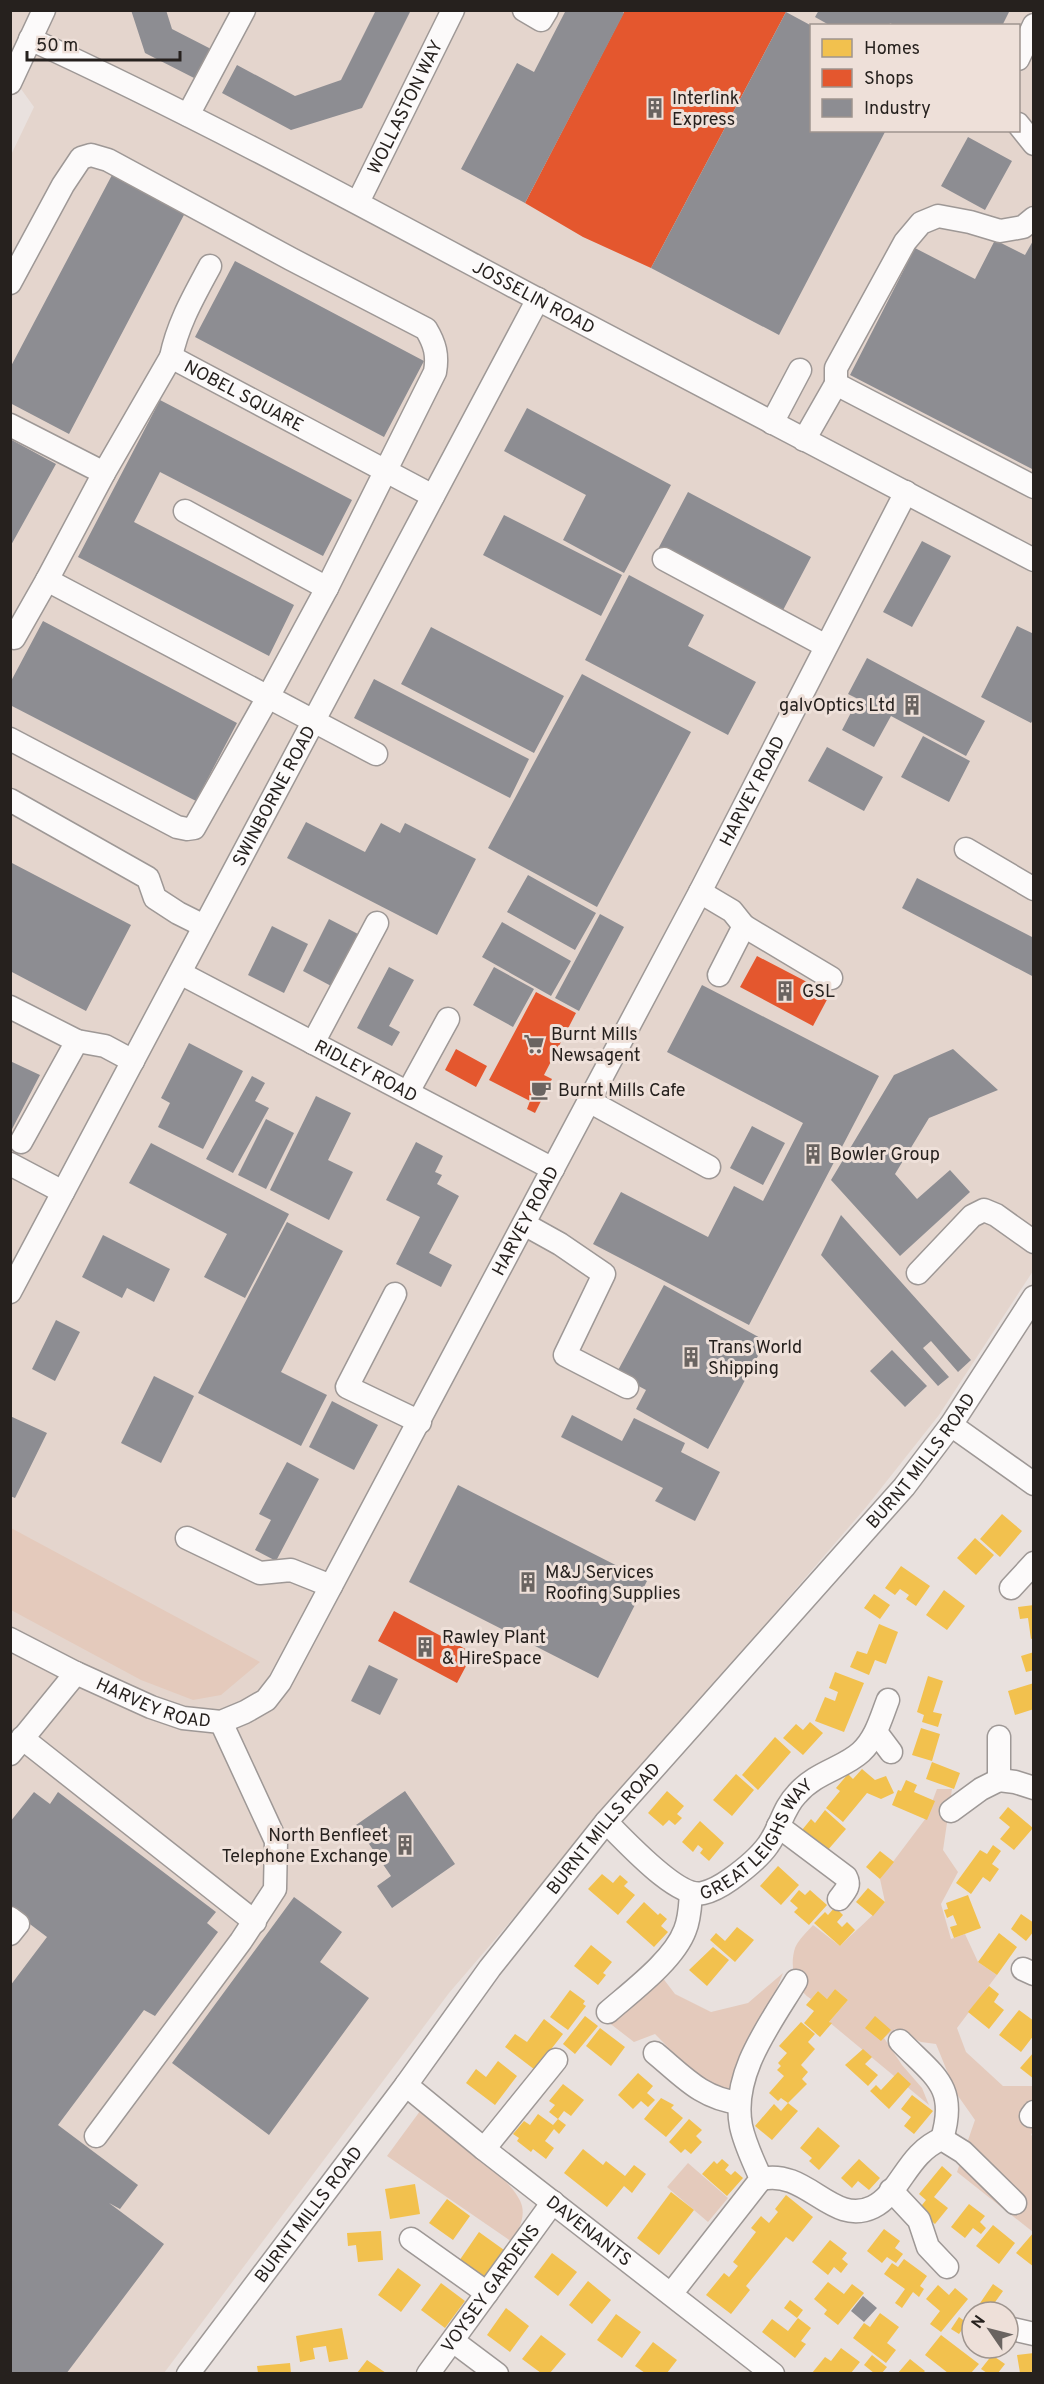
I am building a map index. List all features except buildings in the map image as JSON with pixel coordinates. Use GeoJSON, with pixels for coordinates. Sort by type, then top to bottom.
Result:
{"type":"FeatureCollection","features":[{"type":"Feature","properties":{"kind":"street"},"geometry":{"type":"LineString","coordinates":[[10,83],[44,10]]}},
{"type":"Feature","properties":{"kind":"street"},"geometry":{"type":"LineString","coordinates":[[188,115],[244,10]]}},
{"type":"Feature","properties":{"kind":"street","name":"WOLLASTON WAY"},"geometry":{"type":"LineString","coordinates":[[358,202],[453,10]]}},
{"type":"Feature","properties":{"kind":"street"},"geometry":{"type":"LineString","coordinates":[[524,10],[542,20],[547,10]]}},
{"type":"Feature","properties":{"kind":"street"},"geometry":{"type":"LineString","coordinates":[[1020,55],[1034,25]]}},
{"type":"Feature","properties":{"kind":"street","name":"JOSSELIN ROAD"},"geometry":{"type":"LineString","coordinates":[[30,39],[188,115],[358,202],[1034,560]]}},
{"type":"Feature","properties":{"kind":"street"},"geometry":{"type":"LineString","coordinates":[[1020,126],[1034,144]]}},
{"type":"Feature","properties":{"kind":"street"},"geometry":{"type":"LineString","coordinates":[[10,283],[63,185],[81,158],[91,155],[108,160],[426,329],[434,342],[438,359],[435,372],[327,588],[194,828],[177,827],[10,739]]}},
{"type":"Feature","properties":{"kind":"street"},"geometry":{"type":"LineString","coordinates":[[804,440],[836,384],[836,368],[905,242],[921,223],[938,216],[1000,231],[1023,227],[1034,218]]}},
{"type":"Feature","properties":{"kind":"street"},"geometry":{"type":"LineString","coordinates":[[171,357],[175,335],[182,318],[210,266]]}},
{"type":"Feature","properties":{"kind":"street","name":"SWINBORNE ROAD"},"geometry":{"type":"LineString","coordinates":[[10,1292],[538,299]]}},
{"type":"Feature","properties":{"kind":"street","name":"NOBEL SQUARE"},"geometry":{"type":"LineString","coordinates":[[14,638],[104,472],[171,357],[433,496]]}},
{"type":"Feature","properties":{"kind":"street"},"geometry":{"type":"LineString","coordinates":[[772,423],[800,370]]}},
{"type":"Feature","properties":{"kind":"street"},"geometry":{"type":"LineString","coordinates":[[836,384],[1034,487]]}},
{"type":"Feature","properties":{"kind":"street"},"geometry":{"type":"LineString","coordinates":[[10,425],[104,472]]}},
{"type":"Feature","properties":{"kind":"street","name":"HARVEY ROAD"},"geometry":{"type":"LineString","coordinates":[[10,1639],[76,1674],[183,1718],[221,1722],[266,1700],[280,1682],[420,1422],[700,892],[906,492]]}},
{"type":"Feature","properties":{"kind":"street"},"geometry":{"type":"LineString","coordinates":[[185,511],[327,588]]}},
{"type":"Feature","properties":{"kind":"street"},"geometry":{"type":"LineString","coordinates":[[664,559],[826,646]]}},
{"type":"Feature","properties":{"kind":"street"},"geometry":{"type":"LineString","coordinates":[[47,580],[376,754]]}},
{"type":"Feature","properties":{"kind":"street"},"geometry":{"type":"LineString","coordinates":[[10,800],[148,878],[155,898],[204,926]]}},
{"type":"Feature","properties":{"kind":"street"},"geometry":{"type":"LineString","coordinates":[[966,849],[1034,889]]}},
{"type":"Feature","properties":{"kind":"street"},"geometry":{"type":"LineString","coordinates":[[700,892],[732,910],[744,926],[831,978]]}},
{"type":"Feature","properties":{"kind":"street"},"geometry":{"type":"LineString","coordinates":[[313,1042],[376,923]]}},
{"type":"Feature","properties":{"kind":"street"},"geometry":{"type":"LineString","coordinates":[[719,975],[744,926]]}},
{"type":"Feature","properties":{"kind":"street","name":"RIDLEY ROAD"},"geometry":{"type":"LineString","coordinates":[[180,973],[553,1169]]}},
{"type":"Feature","properties":{"kind":"street"},"geometry":{"type":"LineString","coordinates":[[10,1007],[77,1041],[105,1046],[133,1060]]}},
{"type":"Feature","properties":{"kind":"street"},"geometry":{"type":"LineString","coordinates":[[408,1092],[448,1019]]}},
{"type":"Feature","properties":{"kind":"street"},"geometry":{"type":"LineString","coordinates":[[21,1142],[77,1041]]}},
{"type":"Feature","properties":{"kind":"street"},"geometry":{"type":"LineString","coordinates":[[589,1101],[709,1167]]}},
{"type":"Feature","properties":{"kind":"street"},"geometry":{"type":"LineString","coordinates":[[10,1164],[63,1192]]}},
{"type":"Feature","properties":{"kind":"street"},"geometry":{"type":"LineString","coordinates":[[918,1273],[972,1215],[984,1210],[996,1215],[1034,1242]]}},
{"type":"Feature","properties":{"kind":"street"},"geometry":{"type":"LineString","coordinates":[[524,1224],[560,1244],[604,1274],[565,1355],[627,1387]]}},
{"type":"Feature","properties":{"kind":"street"},"geometry":{"type":"LineString","coordinates":[[395,1294],[347,1387],[420,1422]]}},
{"type":"Feature","properties":{"kind":"street","name":"BURNT MILLS ROAD"},"geometry":{"type":"LineString","coordinates":[[188,2373],[406,2085],[490,1968],[606,1822],[904,1487],[951,1425],[1034,1297]]}},
{"type":"Feature","properties":{"kind":"street"},"geometry":{"type":"LineString","coordinates":[[951,1425],[1034,1484]]}},
{"type":"Feature","properties":{"kind":"street"},"geometry":{"type":"LineString","coordinates":[[187,1538],[260,1573],[291,1570],[331,1586]]}},
{"type":"Feature","properties":{"kind":"street"},"geometry":{"type":"LineString","coordinates":[[1011,1588],[1034,1563]]}},
{"type":"Feature","properties":{"kind":"street"},"geometry":{"type":"LineString","coordinates":[[76,1674],[16,1746],[255,1922]]}},
{"type":"Feature","properties":{"kind":"street","name":"GREAT LEIGHS WAY"},"geometry":{"type":"LineString","coordinates":[[606,1822],[672,1882],[691,1893],[704,1893],[746,1869],[763,1852],[796,1794],[812,1780],[859,1754],[876,1732],[888,1700]]}},
{"type":"Feature","properties":{"kind":"street"},"geometry":{"type":"LineString","coordinates":[[96,2136],[255,1922],[274,1889],[276,1841],[221,1722]]}},
{"type":"Feature","properties":{"kind":"street"},"geometry":{"type":"LineString","coordinates":[[876,1732],[891,1752]]}},
{"type":"Feature","properties":{"kind":"street"},"geometry":{"type":"LineString","coordinates":[[999,1737],[999,1780]]}},
{"type":"Feature","properties":{"kind":"street"},"geometry":{"type":"LineString","coordinates":[[951,1811],[981,1789],[999,1780],[1034,1788]]}},
{"type":"Feature","properties":{"kind":"street"},"geometry":{"type":"LineString","coordinates":[[778,1826],[846,1877],[849,1882],[848,1888],[839,1899]]}},
{"type":"Feature","properties":{"kind":"street"},"geometry":{"type":"LineString","coordinates":[[608,2012],[651,1974],[674,1949],[684,1933],[688,1920],[691,1893]]}},
{"type":"Feature","properties":{"kind":"street"},"geometry":{"type":"LineString","coordinates":[[10,1918],[18,1924],[10,1934]]}},
{"type":"Feature","properties":{"kind":"street"},"geometry":{"type":"LineString","coordinates":[[761,2179],[744,2138],[740,2103],[742,2085],[756,2048],[796,1981]]}},
{"type":"Feature","properties":{"kind":"street"},"geometry":{"type":"LineString","coordinates":[[671,2294],[761,2179],[774,2176],[790,2179],[832,2205],[850,2210],[873,2207],[891,2190],[913,2160],[935,2142],[948,2118],[948,2102],[937,2079],[900,2041]]}},
{"type":"Feature","properties":{"kind":"street"},"geometry":{"type":"LineString","coordinates":[[655,2053],[702,2092],[720,2100],[740,2103]]}},
{"type":"Feature","properties":{"kind":"street"},"geometry":{"type":"LineString","coordinates":[[484,2149],[556,2060]]}},
{"type":"Feature","properties":{"kind":"street","name":"DAVENANTS"},"geometry":{"type":"LineString","coordinates":[[406,2085],[484,2149],[773,2373]]}},
{"type":"Feature","properties":{"kind":"street"},"geometry":{"type":"LineString","coordinates":[[935,2142],[963,2152],[1015,2203]]}},
{"type":"Feature","properties":{"kind":"street"},"geometry":{"type":"LineString","coordinates":[[891,2190],[919,2220],[928,2247],[947,2267]]}},
{"type":"Feature","properties":{"kind":"street","name":"VOYSEY GARDENS"},"geometry":{"type":"LineString","coordinates":[[428,2373],[553,2202]]}},
{"type":"Feature","properties":{"kind":"street"},"geometry":{"type":"LineString","coordinates":[[411,2239],[487,2293]]}},
{"type":"Feature","properties":{"kind":"street"},"geometry":{"type":"LineString","coordinates":[[453,2341],[497,2373]]}},
{"type":"Feature","properties":{"kind":"shaded area"},"geometry":{"type":"Polygon","coordinates":[[[11,11],[1033,11],[1033,1271],[939,1415],[867,1506],[449,1993],[164,2373],[11,2373],[10,157],[34,107],[11,75],[11,11]]]}},
{"type":"Feature","properties":{"kind":"shaded area"},"geometry":{"type":"Polygon","coordinates":[[[11,1528],[260,1662],[221,1695],[193,1700],[141,1680],[11,1610],[11,1528]]]}},
{"type":"Feature","properties":{"kind":"shaded area"},"geometry":{"type":"Polygon","coordinates":[[[937,1789],[952,1789],[943,1850],[958,1872],[941,1904],[951,1939],[965,1934],[978,1962],[997,1975],[957,2028],[966,2052],[1003,2086],[1033,2086],[1033,2131],[1031,2135],[1034,2137],[1033,2232],[957,2172],[975,2120],[956,2093],[936,2044],[921,2042],[895,2029],[884,2038],[902,2065],[922,2088],[929,2105],[829,2022],[848,2000],[835,1989],[827,1999],[818,1991],[811,1999],[805,1995],[797,1983],[793,1970],[795,1948],[813,1925],[840,1946],[885,1902],[880,1879],[926,1818],[937,1789]]]}},
{"type":"Feature","properties":{"kind":"shaded area"},"geometry":{"type":"Polygon","coordinates":[[[652,1964],[675,1994],[711,2012],[748,2003],[783,1973],[735,2091],[722,2088],[701,2077],[655,2034],[634,2042],[599,2015],[652,1964]]]}},
{"type":"Feature","properties":{"kind":"shaded area"},"geometry":{"type":"Polygon","coordinates":[[[423,2107],[494,2169],[517,2196],[522,2206],[523,2216],[512,2242],[387,2156],[423,2107]]]}},
{"type":"Feature","properties":{"kind":"shaded area"},"geometry":{"type":"Polygon","coordinates":[[[688,2163],[728,2198],[708,2222],[667,2187],[688,2163]]]}},
{"type":"Feature","properties":{"kind":"place","name":"Interlink Express"},"geometry":{"type":"Point","coordinates":[655,108]}},
{"type":"Feature","properties":{"kind":"place","name":"galvOptics Ltd"},"geometry":{"type":"Point","coordinates":[912,705]}},
{"type":"Feature","properties":{"kind":"place","name":"GSL"},"geometry":{"type":"Point","coordinates":[785,991]}},
{"type":"Feature","properties":{"kind":"place","name":"Burnt Mills Newsagent"},"geometry":{"type":"Point","coordinates":[534,1044]}},
{"type":"Feature","properties":{"kind":"place","name":"Burnt Mills Cafe"},"geometry":{"type":"Point","coordinates":[541,1090]}},
{"type":"Feature","properties":{"kind":"place","name":"Bowler Group"},"geometry":{"type":"Point","coordinates":[813,1154]}},
{"type":"Feature","properties":{"kind":"place","name":"Trans World Shipping"},"geometry":{"type":"Point","coordinates":[691,1357]}},
{"type":"Feature","properties":{"kind":"place","name":"M&J Services Roofing Supplies"},"geometry":{"type":"Point","coordinates":[528,1582]}},
{"type":"Feature","properties":{"kind":"place","name":"Rawley Plant & HireSpace"},"geometry":{"type":"Point","coordinates":[425,1647]}},
{"type":"Feature","properties":{"kind":"place","name":"North Benfleet Telephone Exchange"},"geometry":{"type":"Point","coordinates":[405,1845]}}]}
